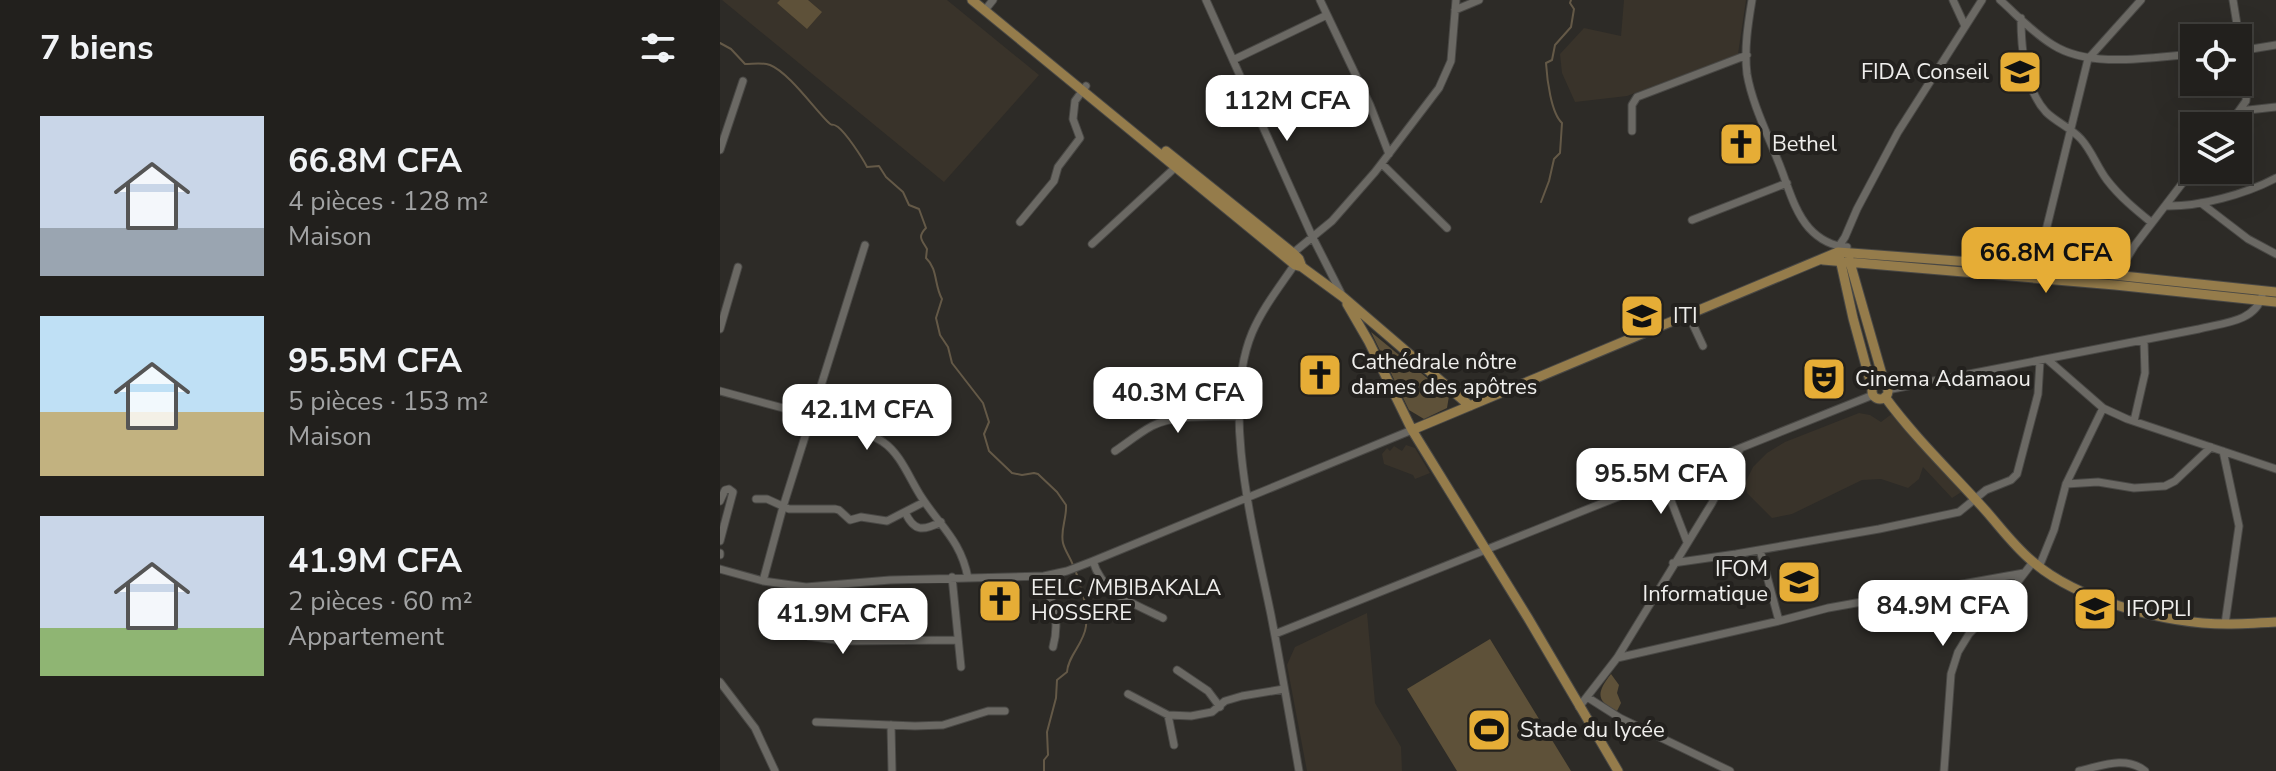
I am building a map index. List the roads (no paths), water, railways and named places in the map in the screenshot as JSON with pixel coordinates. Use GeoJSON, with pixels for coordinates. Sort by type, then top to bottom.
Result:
{"type":"FeatureCollection","features":[{"type":"Feature","properties":{"kind":"main road"},"geometry":{"type":"LineString","coordinates":[[972,0],[986,4],[1084,89],[1343,297],[1470,406]]}},
{"type":"Feature","properties":{"kind":"main road"},"geometry":{"type":"LineString","coordinates":[[1844,253],[1886,391],[1903,422],[2006,536],[2036,564],[2077,589],[2123,607],[2175,619],[2225,624],[2276,622]]}},
{"type":"Feature","properties":{"kind":"main road"},"geometry":{"type":"LineString","coordinates":[[1844,253],[1853,318],[1873,392],[1877,398],[1886,391]]}},
{"type":"Feature","properties":{"kind":"main road"},"geometry":{"type":"LineString","coordinates":[[1412,430],[1820,259],[1844,253],[2262,296],[2276,302]]}},
{"type":"Feature","properties":{"kind":"main road"},"geometry":{"type":"LineString","coordinates":[[2262,296],[2276,292]]}},
{"type":"Feature","properties":{"kind":"main road"},"geometry":{"type":"LineString","coordinates":[[1343,297],[1412,430],[1618,771]]}},
{"type":"Feature","properties":{"kind":"main road"},"geometry":{"type":"LineString","coordinates":[[1853,318],[1865,315]]}},
{"type":"Feature","properties":{"kind":"street"},"geometry":{"type":"LineString","coordinates":[[1206,0],[1312,236],[1343,297]]}},
{"type":"Feature","properties":{"kind":"street"},"geometry":{"type":"LineString","coordinates":[[1320,0],[1370,105],[1389,154]]}},
{"type":"Feature","properties":{"kind":"street"},"geometry":{"type":"LineString","coordinates":[[1299,771],[1240,448],[1241,387],[1252,334],[1273,294],[1312,236],[1332,221],[1382,164],[1448,72],[1456,0]]}},
{"type":"Feature","properties":{"kind":"street"},"geometry":{"type":"LineString","coordinates":[[1455,10],[1479,0]]}},
{"type":"Feature","properties":{"kind":"street"},"geometry":{"type":"LineString","coordinates":[[1752,0],[1748,27],[1749,82],[1797,207],[1811,230],[1844,253]]}},
{"type":"Feature","properties":{"kind":"street"},"geometry":{"type":"LineString","coordinates":[[1953,0],[1965,26]]}},
{"type":"Feature","properties":{"kind":"street"},"geometry":{"type":"LineString","coordinates":[[1844,253],[1845,237],[1857,209],[1898,132],[1982,0]]}},
{"type":"Feature","properties":{"kind":"street"},"geometry":{"type":"LineString","coordinates":[[2000,0],[2052,45],[2088,59],[2180,55]]}},
{"type":"Feature","properties":{"kind":"street"},"geometry":{"type":"LineString","coordinates":[[2036,273],[2088,59],[2141,0]]}},
{"type":"Feature","properties":{"kind":"street"},"geometry":{"type":"LineString","coordinates":[[2233,0],[2236,24]]}},
{"type":"Feature","properties":{"kind":"street"},"geometry":{"type":"LineString","coordinates":[[1233,60],[1327,15]]}},
{"type":"Feature","properties":{"kind":"street"},"geometry":{"type":"LineString","coordinates":[[2021,18],[2030,82],[2047,113],[2080,138],[2116,191],[2152,223]]}},
{"type":"Feature","properties":{"kind":"street"},"geometry":{"type":"LineString","coordinates":[[2252,49],[2276,45]]}},
{"type":"Feature","properties":{"kind":"street"},"geometry":{"type":"LineString","coordinates":[[1632,131],[1632,105],[1637,97],[1747,55]]}},
{"type":"Feature","properties":{"kind":"street"},"geometry":{"type":"LineString","coordinates":[[720,150],[743,81]]}},
{"type":"Feature","properties":{"kind":"street"},"geometry":{"type":"LineString","coordinates":[[1020,222],[1054,181],[1058,167],[1080,138],[1073,119],[1075,101],[1084,89]]}},
{"type":"Feature","properties":{"kind":"street"},"geometry":{"type":"LineString","coordinates":[[2239,111],[2246,96]]}},
{"type":"Feature","properties":{"kind":"street"},"geometry":{"type":"LineString","coordinates":[[2239,111],[2276,107]]}},
{"type":"Feature","properties":{"kind":"street"},"geometry":{"type":"LineString","coordinates":[[1382,164],[1447,228]]}},
{"type":"Feature","properties":{"kind":"street"},"geometry":{"type":"LineString","coordinates":[[1092,244],[1178,165]]}},
{"type":"Feature","properties":{"kind":"street"},"geometry":{"type":"LineString","coordinates":[[2165,206],[2201,203],[2249,190],[2276,178]]}},
{"type":"Feature","properties":{"kind":"street"},"geometry":{"type":"LineString","coordinates":[[1692,220],[1787,183]]}},
{"type":"Feature","properties":{"kind":"street"},"geometry":{"type":"LineString","coordinates":[[2115,280],[2182,184]]}},
{"type":"Feature","properties":{"kind":"street"},"geometry":{"type":"LineString","coordinates":[[2201,203],[2248,239],[2276,254]]}},
{"type":"Feature","properties":{"kind":"street"},"geometry":{"type":"LineString","coordinates":[[764,578],[783,507],[865,245]]}},
{"type":"Feature","properties":{"kind":"street"},"geometry":{"type":"LineString","coordinates":[[720,329],[738,267]]}},
{"type":"Feature","properties":{"kind":"street"},"geometry":{"type":"LineString","coordinates":[[1886,391],[1908,384],[2144,341],[2245,318],[2254,312],[2262,296]]}},
{"type":"Feature","properties":{"kind":"street"},"geometry":{"type":"LineString","coordinates":[[1689,316],[1703,346]]}},
{"type":"Feature","properties":{"kind":"street"},"geometry":{"type":"LineString","coordinates":[[2134,421],[2145,373],[2144,341]]}},
{"type":"Feature","properties":{"kind":"street"},"geometry":{"type":"LineString","coordinates":[[2044,360],[2103,408],[2276,469]]}},
{"type":"Feature","properties":{"kind":"street"},"geometry":{"type":"LineString","coordinates":[[1673,563],[1879,529],[1959,512],[1986,490],[2011,480],[2017,474],[2044,360]]}},
{"type":"Feature","properties":{"kind":"street"},"geometry":{"type":"LineString","coordinates":[[720,391],[855,429],[882,442],[894,453],[924,502],[950,534],[961,554],[968,578]]}},
{"type":"Feature","properties":{"kind":"street"},"geometry":{"type":"LineString","coordinates":[[1275,634],[1740,449],[1873,392]]}},
{"type":"Feature","properties":{"kind":"street"},"geometry":{"type":"LineString","coordinates":[[1944,771],[1951,674],[1958,652],[1969,634],[2024,573],[2036,564],[2054,530],[2066,484],[2103,408]]}},
{"type":"Feature","properties":{"kind":"street"},"geometry":{"type":"LineString","coordinates":[[1115,451],[1162,422],[1193,417],[1240,416]]}},
{"type":"Feature","properties":{"kind":"street"},"geometry":{"type":"LineString","coordinates":[[720,569],[806,587],[952,577],[1044,576],[1093,561],[1412,430]]}},
{"type":"Feature","properties":{"kind":"street"},"geometry":{"type":"LineString","coordinates":[[2066,484],[2098,482],[2134,488],[2165,486],[2175,481],[2211,447]]}},
{"type":"Feature","properties":{"kind":"street"},"geometry":{"type":"LineString","coordinates":[[1579,707],[1617,658],[1712,503],[1740,449]]}},
{"type":"Feature","properties":{"kind":"street"},"geometry":{"type":"LineString","coordinates":[[2223,451],[2239,526],[2225,624]]}},
{"type":"Feature","properties":{"kind":"street"},"geometry":{"type":"LineString","coordinates":[[1663,480],[1687,542]]}},
{"type":"Feature","properties":{"kind":"street"},"geometry":{"type":"LineString","coordinates":[[720,501],[725,490],[733,492],[720,541]]}},
{"type":"Feature","properties":{"kind":"street"},"geometry":{"type":"LineString","coordinates":[[756,499],[767,499],[789,509],[835,509],[850,520],[861,517],[887,521],[924,502]]}},
{"type":"Feature","properties":{"kind":"street"},"geometry":{"type":"LineString","coordinates":[[905,512],[917,528],[927,529],[941,522]]}},
{"type":"Feature","properties":{"kind":"street"},"geometry":{"type":"LineString","coordinates":[[1760,550],[1779,621]]}},
{"type":"Feature","properties":{"kind":"street"},"geometry":{"type":"LineString","coordinates":[[1093,561],[1101,581],[1112,592],[1163,618]]}},
{"type":"Feature","properties":{"kind":"street"},"geometry":{"type":"LineString","coordinates":[[1617,658],[1828,608],[2024,573]]}},
{"type":"Feature","properties":{"kind":"street"},"geometry":{"type":"LineString","coordinates":[[1044,576],[1057,620],[1053,647]]}},
{"type":"Feature","properties":{"kind":"street"},"geometry":{"type":"LineString","coordinates":[[952,577],[961,667]]}},
{"type":"Feature","properties":{"kind":"street"},"geometry":{"type":"LineString","coordinates":[[806,587],[800,621],[808,636],[843,641],[958,640]]}},
{"type":"Feature","properties":{"kind":"street"},"geometry":{"type":"LineString","coordinates":[[1177,670],[1208,691],[1220,707]]}},
{"type":"Feature","properties":{"kind":"street"},"geometry":{"type":"LineString","coordinates":[[720,682],[755,728],[775,771]]}},
{"type":"Feature","properties":{"kind":"street"},"geometry":{"type":"LineString","coordinates":[[1128,694],[1168,715],[1191,716],[1212,712],[1225,701],[1242,696],[1284,689]]}},
{"type":"Feature","properties":{"kind":"street"},"geometry":{"type":"LineString","coordinates":[[1587,697],[1620,718],[1730,771]]}},
{"type":"Feature","properties":{"kind":"street"},"geometry":{"type":"LineString","coordinates":[[816,722],[943,725],[988,711],[1005,711]]}},
{"type":"Feature","properties":{"kind":"street"},"geometry":{"type":"LineString","coordinates":[[1168,715],[1174,745]]}},
{"type":"Feature","properties":{"kind":"street"},"geometry":{"type":"LineString","coordinates":[[891,725],[892,771]]}},
{"type":"Feature","properties":{"kind":"street"},"geometry":{"type":"LineString","coordinates":[[2079,771],[2122,762],[2145,771]]}},
{"type":"Feature","properties":{"kind":"waterway"},"geometry":{"type":"LineString","coordinates":[[1541,202],[1554,159],[1560,153],[1562,123],[1552,104],[1546,63],[1552,60],[1555,45],[1571,27],[1574,9],[1571,0]]}},
{"type":"Feature","properties":{"kind":"waterway"},"geometry":{"type":"LineString","coordinates":[[720,43],[731,49],[745,64],[767,64],[785,75],[827,121],[841,130],[867,167],[879,166],[903,192],[909,205],[919,209],[926,228],[921,236],[927,249],[926,258],[942,299],[936,318],[940,335],[948,347],[952,363],[983,403],[989,422],[984,434],[989,451],[1012,473],[1038,474],[1066,505],[1063,543],[1081,587],[1086,626],[1067,672],[1057,680],[1056,698],[1047,732],[1048,755],[1044,760],[1044,771]]}},
{"type":"Feature","properties":{"kind":"place","name":"FIDA Conseil"},"geometry":{"type":"Point","coordinates":[2020,72]}},
{"type":"Feature","properties":{"kind":"place","name":"Bethel"},"geometry":{"type":"Point","coordinates":[1741,144]}},
{"type":"Feature","properties":{"kind":"place","name":"ITI"},"geometry":{"type":"Point","coordinates":[1642,316]}},
{"type":"Feature","properties":{"kind":"place","name":"Cathédrale nôtre dames des apôtres"},"geometry":{"type":"Point","coordinates":[1320,375]}},
{"type":"Feature","properties":{"kind":"place","name":"Cinema Adamaou"},"geometry":{"type":"Point","coordinates":[1824,379]}},
{"type":"Feature","properties":{"kind":"place","name":"IFOM Informatique"},"geometry":{"type":"Point","coordinates":[1799,582]}},
{"type":"Feature","properties":{"kind":"place","name":"EELC /MBIBAKALA HOSSERE"},"geometry":{"type":"Point","coordinates":[1000,601]}},
{"type":"Feature","properties":{"kind":"place","name":"IFOPLI"},"geometry":{"type":"Point","coordinates":[2095,609]}},
{"type":"Feature","properties":{"kind":"place","name":"Stade du lycée"},"geometry":{"type":"Point","coordinates":[1489,730]}}]}
